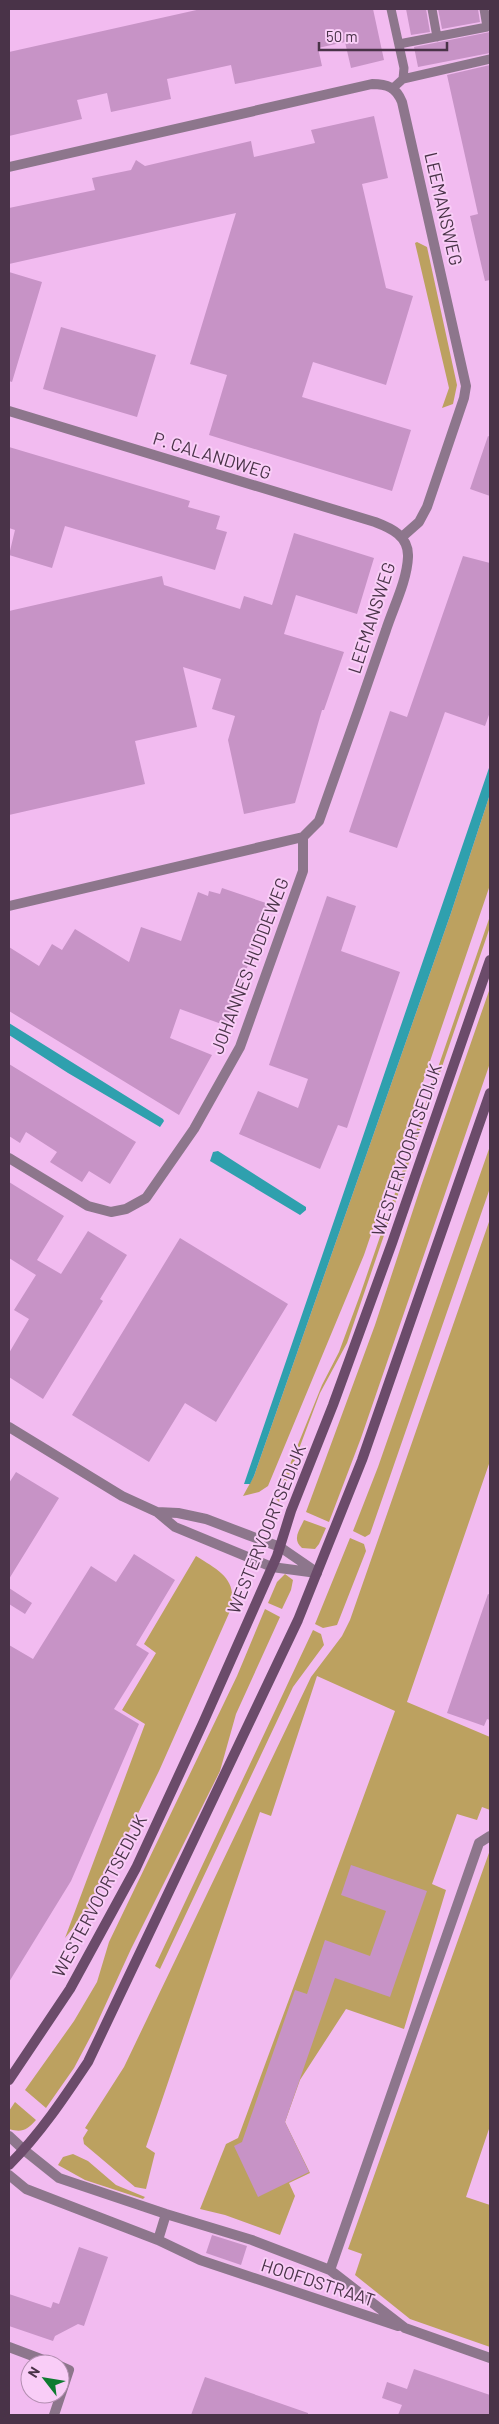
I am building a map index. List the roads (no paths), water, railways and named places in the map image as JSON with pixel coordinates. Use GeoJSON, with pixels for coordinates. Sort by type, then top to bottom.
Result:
{"type":"FeatureCollection","features":[{"type":"Feature","properties":{"kind":"main road","name":"WESTERVOORTSEDIJK"},"geometry":{"type":"LineString","coordinates":[[9,2080],[70,1989],[136,1868],[272,1567],[291,1511],[334,1405],[490,960]]}},
{"type":"Feature","properties":{"kind":"main road"},"geometry":{"type":"LineString","coordinates":[[9,2165],[24,2150],[54,2113],[88,2062],[101,2038],[293,1633],[362,1460],[489,1097]]}},
{"type":"Feature","properties":{"kind":"street"},"geometry":{"type":"LineString","coordinates":[[9,167],[372,84],[383,84],[393,88]]}},
{"type":"Feature","properties":{"kind":"street","name":"LEEMANSWEG"},"geometry":{"type":"LineString","coordinates":[[303,837],[319,821],[404,576],[408,557],[402,537],[419,522],[427,507],[464,398],[466,386],[402,102],[393,88]]}},
{"type":"Feature","properties":{"kind":"street","name":"P. CALANDWEG"},"geometry":{"type":"LineString","coordinates":[[9,411],[375,522],[392,529],[402,537]]}},
{"type":"Feature","properties":{"kind":"street"},"geometry":{"type":"LineString","coordinates":[[9,906],[303,837]]}},
{"type":"Feature","properties":{"kind":"street","name":"JOHANNES HUDDEWEG"},"geometry":{"type":"LineString","coordinates":[[9,1158],[88,1206],[111,1212],[126,1209],[146,1198],[194,1129],[240,1047],[302,871],[303,837]]}},
{"type":"Feature","properties":{"kind":"street"},"geometry":{"type":"LineString","coordinates":[[9,1427],[122,1496],[157,1512],[175,1527],[272,1567],[317,1573]]}},
{"type":"Feature","properties":{"kind":"street"},"geometry":{"type":"LineString","coordinates":[[157,1512],[178,1513],[206,1520],[280,1547],[317,1573]]}},
{"type":"Feature","properties":{"kind":"street"},"geometry":{"type":"LineString","coordinates":[[330,2270],[479,1843],[490,1836]]}},
{"type":"Feature","properties":{"kind":"street"},"geometry":{"type":"LineString","coordinates":[[9,2136],[58,2178],[166,2214],[158,2240],[26,2188],[9,2175]]}},
{"type":"Feature","properties":{"kind":"street","name":"HOOFDSTRAAT"},"geometry":{"type":"LineString","coordinates":[[166,2214],[252,2240],[330,2270],[405,2328]]}},
{"type":"Feature","properties":{"kind":"street","name":"HOOFDSTRAAT"},"geometry":{"type":"LineString","coordinates":[[158,2240],[221,2268],[490,2358]]}},
{"type":"Feature","properties":{"kind":"street"},"geometry":{"type":"LineString","coordinates":[[9,2347],[28,2354]]}},
{"type":"Feature","properties":{"kind":"lane"},"geometry":{"type":"LineString","coordinates":[[391,9],[404,68],[404,79]]}},
{"type":"Feature","properties":{"kind":"lane"},"geometry":{"type":"LineString","coordinates":[[432,9],[437,37]]}},
{"type":"Feature","properties":{"kind":"lane"},"geometry":{"type":"LineString","coordinates":[[399,44],[487,27],[484,9]]}},
{"type":"Feature","properties":{"kind":"lane"},"geometry":{"type":"LineString","coordinates":[[393,88],[404,79],[490,59]]}}]}
